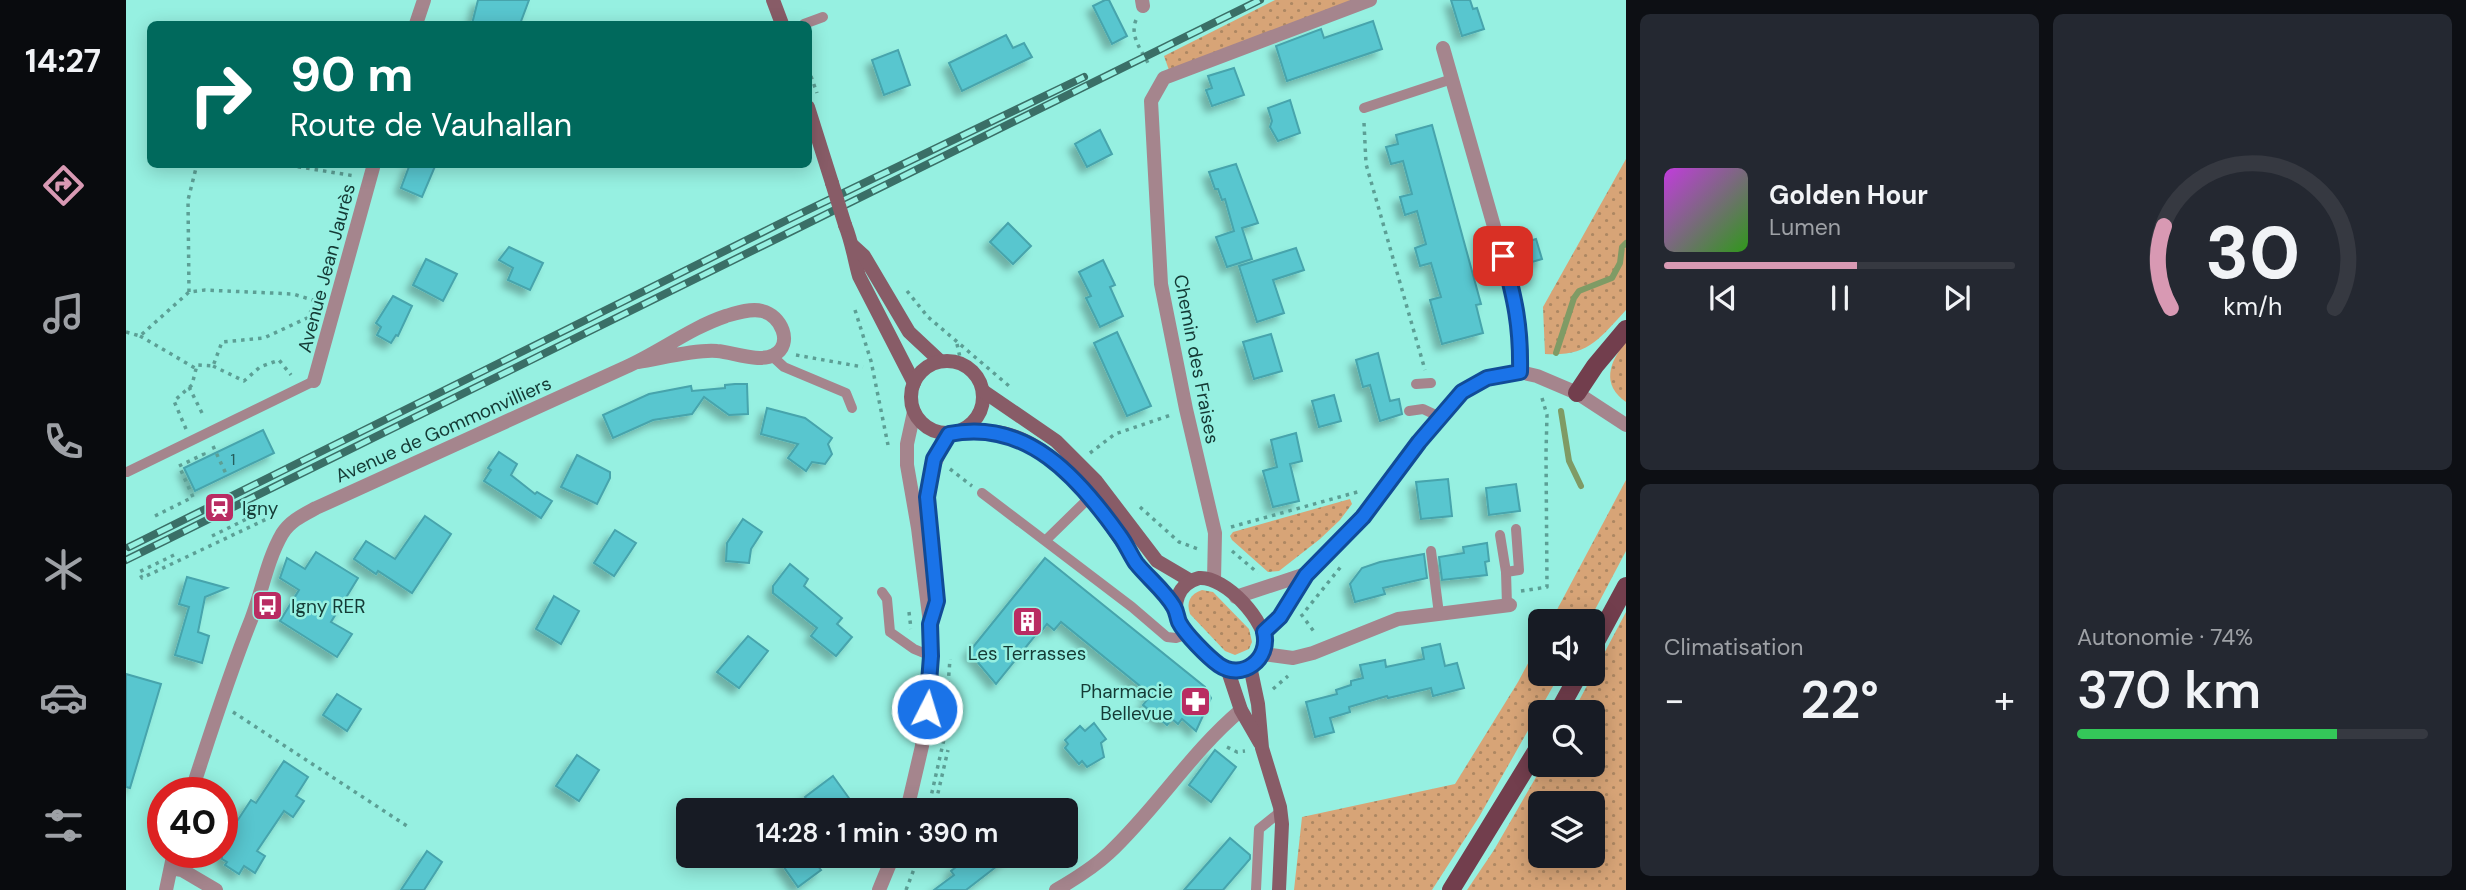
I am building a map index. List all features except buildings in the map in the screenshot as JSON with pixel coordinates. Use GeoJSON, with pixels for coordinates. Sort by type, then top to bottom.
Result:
{"type":"FeatureCollection","features":[{"type":"Feature","properties":{"kind":"main road"},"geometry":{"type":"LineString","coordinates":[[773,0],[781,21]]}},
{"type":"Feature","properties":{"kind":"main road"},"geometry":{"type":"LineString","coordinates":[[812,120],[853,246],[859,276],[914,383]]}},
{"type":"Feature","properties":{"kind":"main road"},"geometry":{"type":"LineString","coordinates":[[853,246],[864,256],[909,332],[940,361]]}},
{"type":"Feature","properties":{"kind":"main road"},"geometry":{"type":"LineString","coordinates":[[1577,393],[1595,366],[1626,330]]}},
{"type":"Feature","properties":{"kind":"main road"},"geometry":{"type":"LineString","coordinates":[[954,433],[972,425],[980,414],[984,400],[983,391],[976,374],[961,362],[940,361],[929,365],[920,373],[911,395],[914,412],[925,426],[934,432],[954,433],[1003,433],[1032,445],[1090,497],[1122,538],[1136,562],[1175,609],[1188,634],[1217,664],[1228,671],[1238,671],[1250,666],[1266,648],[1264,632],[1259,622],[1236,597],[1214,580],[1208,578],[1191,581],[1180,592],[1175,609]]}},
{"type":"Feature","properties":{"kind":"main road"},"geometry":{"type":"LineString","coordinates":[[983,391],[1056,441],[1096,481],[1157,561],[1191,581]]}},
{"type":"Feature","properties":{"kind":"main road"},"geometry":{"type":"LineString","coordinates":[[1605,625],[1626,586]]}},
{"type":"Feature","properties":{"kind":"main road"},"geometry":{"type":"LineString","coordinates":[[1250,666],[1258,704],[1262,748],[1280,812],[1283,843],[1279,890]]}},
{"type":"Feature","properties":{"kind":"main road"},"geometry":{"type":"LineString","coordinates":[[1228,671],[1241,710],[1262,748]]}},
{"type":"Feature","properties":{"kind":"main road"},"geometry":{"type":"LineString","coordinates":[[1451,890],[1528,765]]}},
{"type":"Feature","properties":{"kind":"street"},"geometry":{"type":"LineString","coordinates":[[417,21],[424,0]]}},
{"type":"Feature","properties":{"kind":"street"},"geometry":{"type":"LineString","coordinates":[[1151,101],[1164,78],[1370,0]]}},
{"type":"Feature","properties":{"kind":"street"},"geometry":{"type":"LineString","coordinates":[[1443,48],[1517,307],[1521,340],[1520,372]]}},
{"type":"Feature","properties":{"kind":"street","name":"Chemin des Fraises"},"geometry":{"type":"LineString","coordinates":[[1151,101],[1161,284],[1186,409],[1215,533],[1222,549],[1214,580]]}},
{"type":"Feature","properties":{"kind":"street","name":"Avenue Jean Jaurès"},"geometry":{"type":"LineString","coordinates":[[307,385],[335,306],[372,171]]}},
{"type":"Feature","properties":{"kind":"street","name":"Avenue de Gommonvilliers"},"geometry":{"type":"LineString","coordinates":[[196,777],[276,547],[283,532],[292,522],[316,508],[638,362],[700,326],[746,311],[763,311],[779,323],[785,341],[781,350],[772,356],[760,358],[714,350],[638,362]]}},
{"type":"Feature","properties":{"kind":"street"},"geometry":{"type":"LineString","coordinates":[[1264,632],[1280,617],[1306,575],[1363,517],[1462,392],[1487,378],[1520,372],[1537,376],[1577,393],[1626,425]]}},
{"type":"Feature","properties":{"kind":"street"},"geometry":{"type":"LineString","coordinates":[[910,798],[922,746],[931,656],[930,624],[918,528],[907,465],[907,444],[914,412]]}},
{"type":"Feature","properties":{"kind":"street"},"geometry":{"type":"LineString","coordinates":[[930,624],[937,601],[928,520],[929,482],[934,459],[954,433]]}},
{"type":"Feature","properties":{"kind":"street"},"geometry":{"type":"LineString","coordinates":[[1236,597],[1306,575]]}},
{"type":"Feature","properties":{"kind":"street"},"geometry":{"type":"LineString","coordinates":[[1263,654],[1293,658],[1313,653],[1398,619],[1508,605]]}},
{"type":"Feature","properties":{"kind":"street"},"geometry":{"type":"LineString","coordinates":[[1056,890],[1109,854],[1140,822],[1211,736],[1241,710]]}},
{"type":"Feature","properties":{"kind":"street"},"geometry":{"type":"LineString","coordinates":[[166,890],[171,868]]}},
{"type":"Feature","properties":{"kind":"street"},"geometry":{"type":"LineString","coordinates":[[175,868],[216,890]]}},
{"type":"Feature","properties":{"kind":"street"},"geometry":{"type":"LineString","coordinates":[[879,890],[888,868]]}},
{"type":"Feature","properties":{"kind":"lane"},"geometry":{"type":"LineString","coordinates":[[812,21],[823,17]]}},
{"type":"Feature","properties":{"kind":"lane"},"geometry":{"type":"LineString","coordinates":[[1364,108],[1452,79]]}},
{"type":"Feature","properties":{"kind":"lane"},"geometry":{"type":"LineString","coordinates":[[772,356],[784,367],[846,393],[852,408]]}},
{"type":"Feature","properties":{"kind":"lane"},"geometry":{"type":"LineString","coordinates":[[1416,384],[1431,383]]}},
{"type":"Feature","properties":{"kind":"lane"},"geometry":{"type":"LineString","coordinates":[[127,471],[307,385]]}},
{"type":"Feature","properties":{"kind":"lane"},"geometry":{"type":"LineString","coordinates":[[1409,411],[1423,409],[1440,417]]}},
{"type":"Feature","properties":{"kind":"lane"},"geometry":{"type":"LineString","coordinates":[[982,493],[1046,540],[1167,637],[1176,638],[1188,634]]}},
{"type":"Feature","properties":{"kind":"lane"},"geometry":{"type":"LineString","coordinates":[[1046,540],[1090,497]]}},
{"type":"Feature","properties":{"kind":"lane"},"geometry":{"type":"LineString","coordinates":[[1506,572],[1519,570],[1516,529]]}},
{"type":"Feature","properties":{"kind":"lane"},"geometry":{"type":"LineString","coordinates":[[1500,535],[1508,605]]}},
{"type":"Feature","properties":{"kind":"lane"},"geometry":{"type":"LineString","coordinates":[[1431,551],[1440,614]]}},
{"type":"Feature","properties":{"kind":"lane"},"geometry":{"type":"LineString","coordinates":[[882,592],[887,599],[890,632],[914,649],[931,656]]}},
{"type":"Feature","properties":{"kind":"lane"},"geometry":{"type":"LineString","coordinates":[[1256,890],[1259,829],[1280,812]]}},
{"type":"Feature","properties":{"kind":"path"},"geometry":{"type":"LineString","coordinates":[[1142,3],[1133,25],[1134,35],[1150,66],[1151,101]]}},
{"type":"Feature","properties":{"kind":"path"},"geometry":{"type":"LineString","coordinates":[[1364,108],[1366,164],[1426,376],[1431,383]]}},
{"type":"Feature","properties":{"kind":"path"},"geometry":{"type":"LineString","coordinates":[[189,292],[188,200],[196,168]]}},
{"type":"Feature","properties":{"kind":"path"},"geometry":{"type":"LineString","coordinates":[[301,168],[337,175],[372,171]]}},
{"type":"Feature","properties":{"kind":"path"},"geometry":{"type":"LineString","coordinates":[[902,285],[928,317],[1014,390]]}},
{"type":"Feature","properties":{"kind":"path"},"geometry":{"type":"LineString","coordinates":[[140,336],[189,292],[205,290],[293,294],[335,306]]}},
{"type":"Feature","properties":{"kind":"path"},"geometry":{"type":"LineString","coordinates":[[213,366],[222,342],[264,338],[290,327],[307,318],[317,301]]}},
{"type":"Feature","properties":{"kind":"path"},"geometry":{"type":"LineString","coordinates":[[126,332],[140,336],[196,369]]}},
{"type":"Feature","properties":{"kind":"path"},"geometry":{"type":"LineString","coordinates":[[956,343],[961,362]]}},
{"type":"Feature","properties":{"kind":"path"},"geometry":{"type":"LineString","coordinates":[[790,363],[796,354],[863,367]]}},
{"type":"Feature","properties":{"kind":"path"},"geometry":{"type":"LineString","coordinates":[[191,441],[174,401],[189,387],[197,365],[213,366],[244,381],[260,367],[279,360],[307,385]]}},
{"type":"Feature","properties":{"kind":"path"},"geometry":{"type":"LineString","coordinates":[[871,361],[890,454]]}},
{"type":"Feature","properties":{"kind":"path"},"geometry":{"type":"LineString","coordinates":[[189,387],[212,431]]}},
{"type":"Feature","properties":{"kind":"path"},"geometry":{"type":"LineString","coordinates":[[1508,605],[1517,592],[1547,587],[1546,408]]}},
{"type":"Feature","properties":{"kind":"path"},"geometry":{"type":"LineString","coordinates":[[1091,453],[1115,434],[1186,409]]}},
{"type":"Feature","properties":{"kind":"path"},"geometry":{"type":"LineString","coordinates":[[216,453],[227,476]]}},
{"type":"Feature","properties":{"kind":"path"},"geometry":{"type":"LineString","coordinates":[[155,516],[193,497],[179,466],[195,458]]}},
{"type":"Feature","properties":{"kind":"path"},"geometry":{"type":"LineString","coordinates":[[951,470],[968,484]]}},
{"type":"Feature","properties":{"kind":"path"},"geometry":{"type":"LineString","coordinates":[[1263,579],[1222,549],[1230,527],[1387,484]]}},
{"type":"Feature","properties":{"kind":"path"},"geometry":{"type":"LineString","coordinates":[[212,536],[269,508],[275,509]]}},
{"type":"Feature","properties":{"kind":"path"},"geometry":{"type":"LineString","coordinates":[[174,555],[139,572],[142,578],[281,512]]}},
{"type":"Feature","properties":{"kind":"path"},"geometry":{"type":"LineString","coordinates":[[1298,620],[1345,562]]}},
{"type":"Feature","properties":{"kind":"path"},"geometry":{"type":"LineString","coordinates":[[908,608],[914,649]]}},
{"type":"Feature","properties":{"kind":"path"},"geometry":{"type":"LineString","coordinates":[[1267,696],[1284,678],[1293,673]]}},
{"type":"Feature","properties":{"kind":"path"},"geometry":{"type":"LineString","coordinates":[[220,703],[410,828]]}},
{"type":"Feature","properties":{"kind":"path"},"geometry":{"type":"LineString","coordinates":[[931,798],[944,738]]}},
{"type":"Feature","properties":{"kind":"path"},"geometry":{"type":"LineString","coordinates":[[1220,742],[1237,752],[1245,751]]}},
{"type":"Feature","properties":{"kind":"path"},"geometry":{"type":"LineString","coordinates":[[937,798],[948,750]]}},
{"type":"Feature","properties":{"kind":"path"},"geometry":{"type":"LineString","coordinates":[[907,889],[915,868]]}},
{"type":"Feature","properties":{"kind":"shaded area"},"geometry":{"type":"Polygon","coordinates":[[[1275,0],[1356,0],[1170,73],[1164,56],[1275,0]]]}},
{"type":"Feature","properties":{"kind":"shaded area"},"geometry":{"type":"Polygon","coordinates":[[[1626,159],[1626,310],[1600,337],[1582,349],[1545,354],[1543,307],[1626,159]]]}},
{"type":"Feature","properties":{"kind":"shaded area"},"geometry":{"type":"Polygon","coordinates":[[[1626,342],[1626,402],[1613,388],[1610,373],[1615,357],[1626,342]]]}},
{"type":"Feature","properties":{"kind":"shaded area"},"geometry":{"type":"Polygon","coordinates":[[[1626,480],[1626,551],[1595,609],[1557,609],[1626,480]]]}},
{"type":"Feature","properties":{"kind":"shaded area"},"geometry":{"type":"Polygon","coordinates":[[[1350,499],[1352,504],[1340,520],[1279,571],[1268,572],[1230,536],[1233,532],[1350,499]]]}},
{"type":"Feature","properties":{"kind":"shaded area"},"geometry":{"type":"Polygon","coordinates":[[[1202,590],[1213,592],[1249,629],[1252,642],[1249,649],[1235,655],[1225,651],[1190,614],[1190,599],[1202,590]]]}},
{"type":"Feature","properties":{"kind":"shaded area"},"geometry":{"type":"Polygon","coordinates":[[[1626,612],[1626,890],[1467,890],[1528,791],[1528,868],[1605,868],[1605,791],[1528,791],[1536,777],[1605,777],[1605,700],[1579,700],[1587,686],[1605,686],[1605,652],[1626,612]]]}},
{"type":"Feature","properties":{"kind":"shaded area"},"geometry":{"type":"Polygon","coordinates":[[[1528,663],[1528,686],[1553,686],[1545,700],[1528,700],[1528,730],[1479,817],[1432,890],[1294,890],[1302,817],[1455,784],[1528,663]]]}},
{"type":"Feature","properties":{"kind":"waterway"},"geometry":{"type":"LineString","coordinates":[[1556,353],[1574,298],[1579,291],[1612,278],[1620,263],[1622,247],[1626,243]]}},
{"type":"Feature","properties":{"kind":"waterway"},"geometry":{"type":"LineString","coordinates":[[1561,411],[1569,461],[1581,486]]}},
{"type":"Feature","properties":{"kind":"railway"},"geometry":{"type":"LineString","coordinates":[[126,560],[1260,0]]}},
{"type":"Feature","properties":{"kind":"railway"},"geometry":{"type":"LineString","coordinates":[[129,547],[787,220],[1084,77]]}},
{"type":"Feature","properties":{"kind":"place","name":"Igny"},"geometry":{"type":"Point","coordinates":[219,508]}},
{"type":"Feature","properties":{"kind":"place","name":"Igny RER"},"geometry":{"type":"Point","coordinates":[268,606]}},
{"type":"Feature","properties":{"kind":"place","name":"Les Terrasses"},"geometry":{"type":"Point","coordinates":[1027,622]}},
{"type":"Feature","properties":{"kind":"place","name":"Pharmacie Bellevue"},"geometry":{"type":"Point","coordinates":[1196,702]}},
{"type":"Feature","properties":{"kind":"route"},"geometry":{"type":"LineString","coordinates":[[927,709],[931,656],[930,624],[937,601],[927,497],[934,459],[949,434],[1003,433],[1032,445],[1050,458],[1090,497],[1122,538],[1136,562],[1175,609],[1188,634],[1217,664],[1228,671],[1245,669],[1263,654],[1266,648],[1264,632],[1280,617],[1306,575],[1363,517],[1419,442],[1462,392],[1487,378],[1520,372],[1521,340],[1517,307],[1503,256]]}}]}
